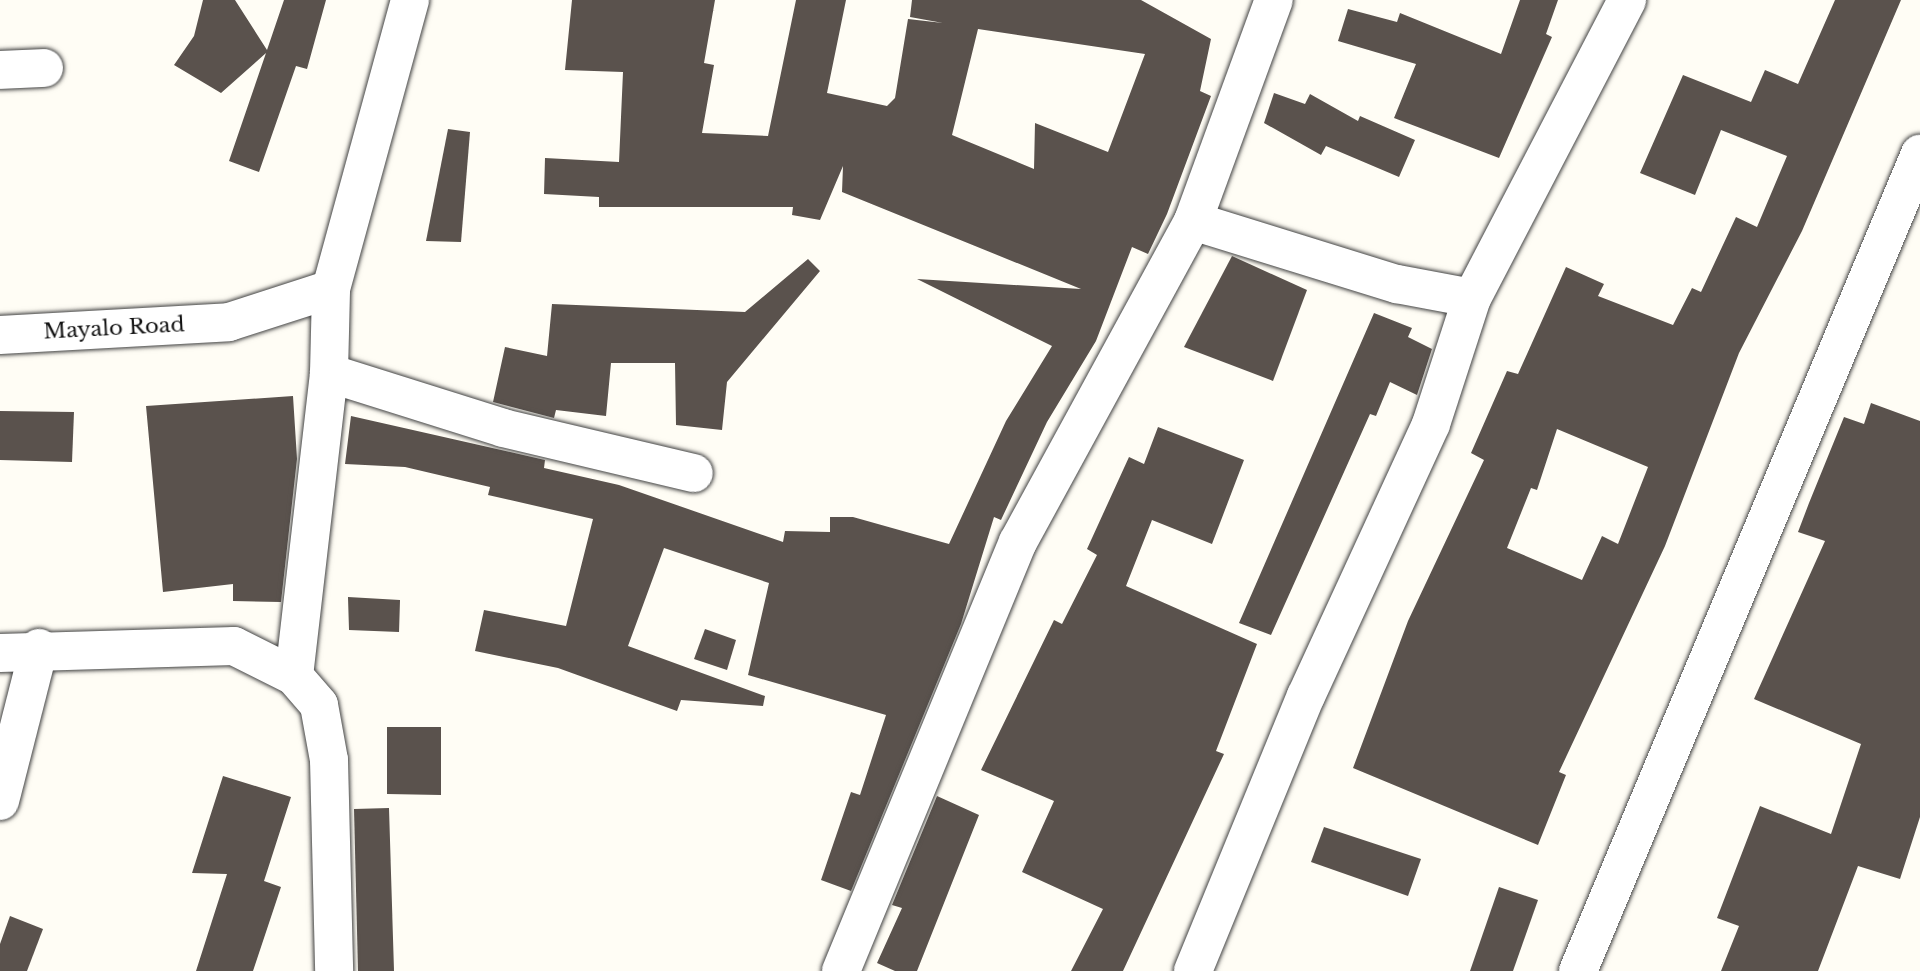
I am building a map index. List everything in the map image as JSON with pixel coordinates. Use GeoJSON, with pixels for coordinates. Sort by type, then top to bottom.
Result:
{"type":"FeatureCollection","features":[{"type":"Feature","properties":{"kind":"street"},"geometry":{"type":"LineString","coordinates":[[293,676],[329,373],[331,289],[410,0]]}},
{"type":"Feature","properties":{"kind":"street"},"geometry":{"type":"LineString","coordinates":[[841,971],[1018,542],[1193,220],[1273,0]]}},
{"type":"Feature","properties":{"kind":"street"},"geometry":{"type":"LineString","coordinates":[[1193,971],[1306,696],[1431,424],[1472,298],[1627,0]]}},
{"type":"Feature","properties":{"kind":"street"},"geometry":{"type":"LineString","coordinates":[[0,69],[44,68]]}},
{"type":"Feature","properties":{"kind":"street"},"geometry":{"type":"LineString","coordinates":[[1578,971],[1920,154]]}},
{"type":"Feature","properties":{"kind":"street"},"geometry":{"type":"LineString","coordinates":[[1193,220],[1397,284],[1472,298]]}},
{"type":"Feature","properties":{"kind":"street","name":"Mayalo Road"},"geometry":{"type":"LineString","coordinates":[[0,335],[229,321],[331,289]]}},
{"type":"Feature","properties":{"kind":"street"},"geometry":{"type":"LineString","coordinates":[[329,373],[503,428],[694,472]]}},
{"type":"Feature","properties":{"kind":"street"},"geometry":{"type":"LineString","coordinates":[[0,653],[39,648],[234,646],[293,676],[319,705],[329,760],[334,971]]}},
{"type":"Feature","properties":{"kind":"street"},"geometry":{"type":"LineString","coordinates":[[0,801],[39,648]]}},
{"type":"Feature","properties":{"kind":"building"},"geometry":{"type":"Polygon","coordinates":[[[203,0],[235,0],[267,50],[284,0],[326,0],[307,69],[296,66],[259,172],[229,161],[266,53],[221,93],[174,65],[194,36],[203,0]]]}},
{"type":"Feature","properties":{"kind":"building"},"geometry":{"type":"Polygon","coordinates":[[[572,0],[715,0],[704,63],[714,65],[702,133],[768,136],[796,0],[846,0],[827,93],[887,106],[895,98],[908,19],[943,23],[910,17],[912,0],[1141,0],[1211,39],[1200,91],[1211,96],[1167,214],[1148,254],[1132,247],[1096,341],[1047,422],[1001,520],[994,517],[961,624],[851,891],[821,880],[851,792],[860,795],[886,715],[748,675],[769,583],[664,548],[628,646],[765,696],[763,706],[681,700],[677,711],[558,668],[475,651],[484,610],[566,626],[593,519],[488,495],[490,487],[405,467],[345,464],[351,416],[545,460],[544,468],[619,485],[783,542],[785,531],[830,532],[830,517],[853,517],[949,544],[1006,421],[1052,346],[917,279],[1081,289],[842,192],[843,166],[820,220],[792,215],[793,207],[599,207],[599,197],[544,194],[545,158],[619,162],[623,72],[565,70],[572,0]],[[978,29],[952,135],[1034,169],[1035,123],[1108,152],[1145,54],[978,29]]]}},
{"type":"Feature","properties":{"kind":"building"},"geometry":{"type":"Polygon","coordinates":[[[1520,0],[1558,0],[1546,34],[1552,37],[1499,158],[1394,118],[1416,64],[1338,41],[1348,9],[1397,22],[1400,13],[1501,54],[1520,0]]]}},
{"type":"Feature","properties":{"kind":"building"},"geometry":{"type":"Polygon","coordinates":[[[1835,0],[1901,0],[1802,231],[1739,353],[1665,546],[1559,772],[1566,775],[1538,845],[1353,768],[1408,621],[1484,460],[1471,453],[1507,371],[1518,374],[1566,267],[1604,284],[1598,296],[1673,325],[1692,288],[1701,292],[1736,217],[1757,227],[1787,156],[1721,130],[1695,195],[1640,173],[1683,75],[1751,102],[1765,70],[1798,84],[1835,0]],[[1557,429],[1537,490],[1531,488],[1507,548],[1582,580],[1602,536],[1618,544],[1648,467],[1557,429]]]}},
{"type":"Feature","properties":{"kind":"building"},"geometry":{"type":"Polygon","coordinates":[[[1274,93],[1305,104],[1310,94],[1358,121],[1360,116],[1415,140],[1399,177],[1326,146],[1321,155],[1264,123],[1274,93]]]}},
{"type":"Feature","properties":{"kind":"building"},"geometry":{"type":"Polygon","coordinates":[[[448,129],[470,132],[461,242],[426,241],[448,129]]]}},
{"type":"Feature","properties":{"kind":"building"},"geometry":{"type":"Polygon","coordinates":[[[1232,256],[1307,290],[1273,381],[1184,347],[1232,256]]]}},
{"type":"Feature","properties":{"kind":"building"},"geometry":{"type":"Polygon","coordinates":[[[808,259],[820,271],[727,382],[722,430],[676,425],[675,363],[611,363],[606,416],[556,410],[554,418],[493,402],[505,347],[547,356],[552,304],[745,312],[808,259]]]}},
{"type":"Feature","properties":{"kind":"building"},"geometry":{"type":"Polygon","coordinates":[[[1374,313],[1412,328],[1408,337],[1432,349],[1417,395],[1390,382],[1376,416],[1370,414],[1271,635],[1239,623],[1374,313]]]}},
{"type":"Feature","properties":{"kind":"building"},"geometry":{"type":"Polygon","coordinates":[[[293,396],[297,459],[281,602],[233,601],[233,584],[163,592],[146,406],[293,396]]]}},
{"type":"Feature","properties":{"kind":"building"},"geometry":{"type":"Polygon","coordinates":[[[1871,403],[1920,421],[1920,817],[1900,879],[1858,866],[1818,971],[1721,971],[1739,926],[1717,918],[1760,806],[1831,834],[1861,744],[1754,699],[1825,541],[1798,532],[1809,503],[1844,417],[1864,424],[1871,403]]]}},
{"type":"Feature","properties":{"kind":"building"},"geometry":{"type":"Polygon","coordinates":[[[0,411],[74,412],[72,462],[0,460],[0,411]]]}},
{"type":"Feature","properties":{"kind":"building"},"geometry":{"type":"Polygon","coordinates":[[[1158,427],[1244,460],[1212,544],[1152,520],[1126,586],[1257,644],[1216,751],[1224,754],[1123,971],[1071,971],[1103,909],[1022,872],[1054,801],[981,770],[1054,620],[1062,624],[1097,555],[1087,549],[1129,457],[1144,464],[1158,427]]]}},
{"type":"Feature","properties":{"kind":"building"},"geometry":{"type":"Polygon","coordinates":[[[348,597],[400,600],[399,632],[349,630],[348,597]]]}},
{"type":"Feature","properties":{"kind":"building"},"geometry":{"type":"Polygon","coordinates":[[[705,629],[736,640],[727,670],[694,659],[705,629]]]}},
{"type":"Feature","properties":{"kind":"building"},"geometry":{"type":"Polygon","coordinates":[[[387,727],[441,727],[441,795],[387,794],[387,727]]]}},
{"type":"Feature","properties":{"kind":"building"},"geometry":{"type":"Polygon","coordinates":[[[223,776],[291,797],[264,881],[281,887],[253,971],[196,971],[227,874],[192,873],[223,776]]]}},
{"type":"Feature","properties":{"kind":"building"},"geometry":{"type":"Polygon","coordinates":[[[937,796],[979,815],[917,971],[895,971],[877,963],[902,908],[892,905],[937,796]]]}},
{"type":"Feature","properties":{"kind":"building"},"geometry":{"type":"Polygon","coordinates":[[[389,808],[394,971],[358,971],[354,809],[389,808]]]}},
{"type":"Feature","properties":{"kind":"building"},"geometry":{"type":"Polygon","coordinates":[[[1324,827],[1421,859],[1408,896],[1311,862],[1324,827]]]}},
{"type":"Feature","properties":{"kind":"building"},"geometry":{"type":"Polygon","coordinates":[[[1499,887],[1538,900],[1513,971],[1470,971],[1499,887]]]}},
{"type":"Feature","properties":{"kind":"building"},"geometry":{"type":"Polygon","coordinates":[[[10,916],[43,929],[27,971],[0,971],[0,944],[10,916]]]}}]}
